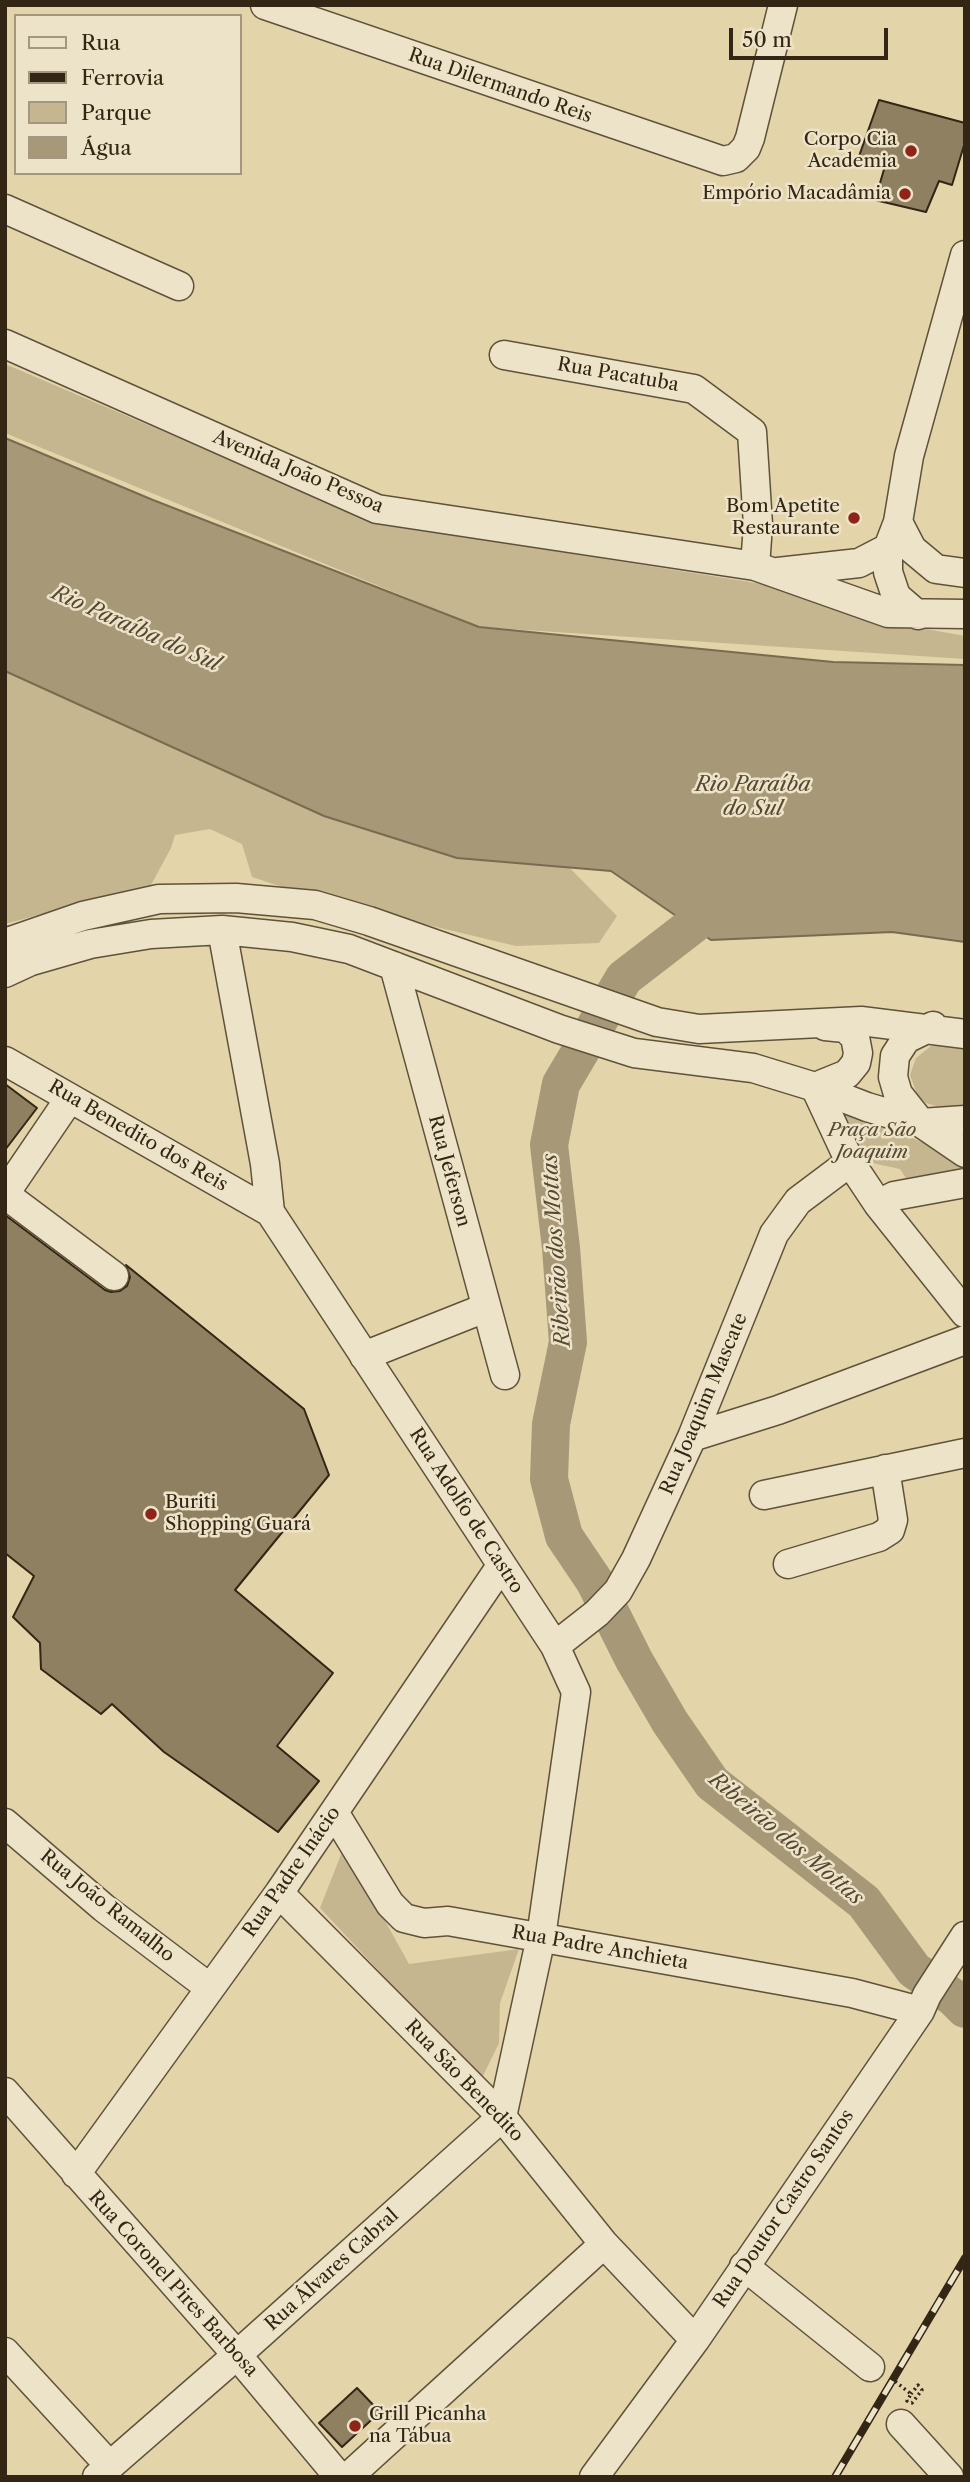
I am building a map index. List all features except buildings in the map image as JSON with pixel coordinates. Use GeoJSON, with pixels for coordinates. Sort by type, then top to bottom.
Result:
{"type":"FeatureCollection","features":[{"type":"Feature","properties":{"kind":"street","name":"Rua Dilermando Reis"},"geometry":{"type":"LineString","coordinates":[[265,5],[723,161],[736,158],[746,148],[750,138],[783,5]]}},
{"type":"Feature","properties":{"kind":"street"},"geometry":{"type":"LineString","coordinates":[[5,209],[179,286]]}},
{"type":"Feature","properties":{"kind":"street"},"geometry":{"type":"LineString","coordinates":[[918,615],[895,596],[888,572],[888,548],[898,522],[909,456],[965,255]]}},
{"type":"Feature","properties":{"kind":"street","name":"Avenida João Pessoa"},"geometry":{"type":"LineString","coordinates":[[5,344],[377,509],[763,570],[888,613],[960,616]]}},
{"type":"Feature","properties":{"kind":"street","name":"Rua Pacatuba"},"geometry":{"type":"LineString","coordinates":[[504,355],[694,389],[752,432],[763,570]]}},
{"type":"Feature","properties":{"kind":"street"},"geometry":{"type":"LineString","coordinates":[[898,522],[912,549],[936,569],[965,573]]}},
{"type":"Feature","properties":{"kind":"street","name":"Avenida João Pessoa"},"geometry":{"type":"LineString","coordinates":[[763,570],[859,563],[888,548]]}},
{"type":"Feature","properties":{"kind":"street"},"geometry":{"type":"LineString","coordinates":[[5,943],[83,916],[159,899],[236,898],[315,905],[369,921],[657,1022],[699,1029],[861,1021],[965,1034]]}},
{"type":"Feature","properties":{"kind":"street"},"geometry":{"type":"LineString","coordinates":[[5,973],[31,961],[90,944],[151,934],[222,930],[292,937],[349,949],[559,1029],[634,1053],[753,1068],[921,1123],[965,1120]]}},
{"type":"Feature","properties":{"kind":"street","name":"Rua Adolfo de Castro"},"geometry":{"type":"LineString","coordinates":[[222,930],[265,1164],[270,1212],[555,1646],[576,1692],[541,1937],[502,2116]]}},
{"type":"Feature","properties":{"kind":"street","name":"Rua Jeferson"},"geometry":{"type":"LineString","coordinates":[[394,966],[505,1375]]}},
{"type":"Feature","properties":{"kind":"street"},"geometry":{"type":"LineString","coordinates":[[965,1016],[924,1029],[905,1039],[895,1056],[893,1077],[898,1094],[921,1123],[965,1153]]}},
{"type":"Feature","properties":{"kind":"street"},"geometry":{"type":"LineString","coordinates":[[796,1023],[845,1028],[855,1037],[858,1053],[856,1063],[848,1074],[815,1087]]}},
{"type":"Feature","properties":{"kind":"street","name":"Rua Benedito dos Reis"},"geometry":{"type":"LineString","coordinates":[[5,1061],[270,1212]]}},
{"type":"Feature","properties":{"kind":"street"},"geometry":{"type":"LineString","coordinates":[[815,1087],[850,1162],[878,1204],[965,1313]]}},
{"type":"Feature","properties":{"kind":"street"},"geometry":{"type":"LineString","coordinates":[[71,1098],[6,1192],[7,1196],[114,1276]]}},
{"type":"Feature","properties":{"kind":"street","name":"Rua Joaquim Mascate"},"geometry":{"type":"LineString","coordinates":[[555,1646],[618,1591],[636,1559],[692,1437],[774,1234],[798,1201],[850,1162]]}},
{"type":"Feature","properties":{"kind":"street"},"geometry":{"type":"LineString","coordinates":[[878,1204],[894,1196],[965,1183]]}},
{"type":"Feature","properties":{"kind":"street"},"geometry":{"type":"LineString","coordinates":[[364,1356],[485,1308]]}},
{"type":"Feature","properties":{"kind":"street"},"geometry":{"type":"LineString","coordinates":[[692,1437],[778,1410],[965,1340]]}},
{"type":"Feature","properties":{"kind":"street"},"geometry":{"type":"LineString","coordinates":[[764,1495],[965,1452]]}},
{"type":"Feature","properties":{"kind":"street"},"geometry":{"type":"LineString","coordinates":[[788,1563],[879,1537],[890,1530],[893,1520],[886,1469]]}},
{"type":"Feature","properties":{"kind":"street","name":"Rua Padre Inácio"},"geometry":{"type":"LineString","coordinates":[[76,2174],[279,1893],[501,1566]]}},
{"type":"Feature","properties":{"kind":"street","name":"Rua Padre Anchieta"},"geometry":{"type":"LineString","coordinates":[[334,1812],[390,1904],[404,1918],[424,1923],[448,1921],[852,1993],[930,1993]]}},
{"type":"Feature","properties":{"kind":"street","name":"Rua João Ramalho"},"geometry":{"type":"LineString","coordinates":[[5,1822],[104,1908],[210,1988]]}},
{"type":"Feature","properties":{"kind":"street","name":"Rua São Benedito"},"geometry":{"type":"LineString","coordinates":[[279,1893],[502,2116],[604,2244],[695,2340]]}},
{"type":"Feature","properties":{"kind":"street","name":"Rua Doutor Castro Santos"},"geometry":{"type":"LineString","coordinates":[[594,2477],[695,2340],[930,1993],[965,1936]]}},
{"type":"Feature","properties":{"kind":"street","name":"Rua Coronel Pires Barbosa"},"geometry":{"type":"LineString","coordinates":[[5,2092],[237,2355],[340,2477]]}},
{"type":"Feature","properties":{"kind":"street","name":"Rua Álvares Cabral"},"geometry":{"type":"LineString","coordinates":[[103,2471],[237,2355],[502,2116]]}},
{"type":"Feature","properties":{"kind":"street"},"geometry":{"type":"LineString","coordinates":[[348,2477],[604,2244]]}},
{"type":"Feature","properties":{"kind":"street"},"geometry":{"type":"LineString","coordinates":[[744,2266],[877,2370]]}},
{"type":"Feature","properties":{"kind":"street"},"geometry":{"type":"LineString","coordinates":[[5,2352],[103,2471]]}},
{"type":"Feature","properties":{"kind":"street"},"geometry":{"type":"LineString","coordinates":[[901,2424],[949,2477]]}},
{"type":"Feature","properties":{"kind":"path"},"geometry":{"type":"LineString","coordinates":[[877,2370],[911,2394]]}},
{"type":"Feature","properties":{"kind":"path"},"geometry":{"type":"LineString","coordinates":[[918,2385],[922,2390],[912,2403],[907,2401],[911,2394],[918,2385]]}},
{"type":"Feature","properties":{"kind":"green space"},"geometry":{"type":"Polygon","coordinates":[[[5,364],[378,523],[775,586],[849,615],[965,636],[965,659],[479,627],[5,433],[5,364]]]}},
{"type":"Feature","properties":{"kind":"green space"},"geometry":{"type":"Polygon","coordinates":[[[5,650],[557,855],[617,916],[599,943],[516,946],[319,899],[252,877],[242,844],[210,829],[175,835],[151,885],[5,924],[5,650]]]}},
{"type":"Feature","properties":{"kind":"green space","name":"Praça São Joaquim"},"geometry":{"type":"Polygon","coordinates":[[[956,1040],[965,1043],[965,1107],[942,1108],[926,1103],[917,1094],[910,1075],[916,1058],[931,1046],[956,1040]]]}},
{"type":"Feature","properties":{"kind":"green space","name":"Praça São Joaquim"},"geometry":{"type":"Polygon","coordinates":[[[831,1101],[965,1162],[965,1171],[911,1186],[900,1169],[853,1159],[831,1101]]]}},
{"type":"Feature","properties":{"kind":"green space"},"geometry":{"type":"Polygon","coordinates":[[[344,1847],[409,1964],[519,1949],[500,2003],[499,2043],[481,2080],[320,1908],[344,1847]]]}},
{"type":"Feature","properties":{"kind":"water","name":"Rio Paraíba do Sul"},"geometry":{"type":"Polygon","coordinates":[[[5,438],[153,500],[479,627],[833,662],[965,665],[965,942],[892,932],[711,940],[611,871],[457,858],[324,816],[5,671],[5,438]]]}},
{"type":"Feature","properties":{"kind":"waterway","name":"Ribeirão dos Mottas"},"geometry":{"type":"LineString","coordinates":[[715,881],[698,921],[624,978],[561,1084],[549,1145],[568,1342],[551,1424],[549,1479],[564,1536],[595,1582],[634,1660],[670,1722],[712,1783],[864,1902],[914,1970],[965,2009]]}},
{"type":"Feature","properties":{"kind":"railway"},"geometry":{"type":"LineString","coordinates":[[835,2477],[965,2258]]}},
{"type":"Feature","properties":{"kind":"place","name":"Corpo Cia Academia"},"geometry":{"type":"Point","coordinates":[911,151]}},
{"type":"Feature","properties":{"kind":"place","name":"Empório Macadâmia"},"geometry":{"type":"Point","coordinates":[905,194]}},
{"type":"Feature","properties":{"kind":"place","name":"Bom Apetite Restaurante"},"geometry":{"type":"Point","coordinates":[854,518]}},
{"type":"Feature","properties":{"kind":"place","name":"Buriti Shopping Guará"},"geometry":{"type":"Point","coordinates":[151,1514]}},
{"type":"Feature","properties":{"kind":"place","name":"Grill Picanha na Tábua"},"geometry":{"type":"Point","coordinates":[355,2426]}}]}
